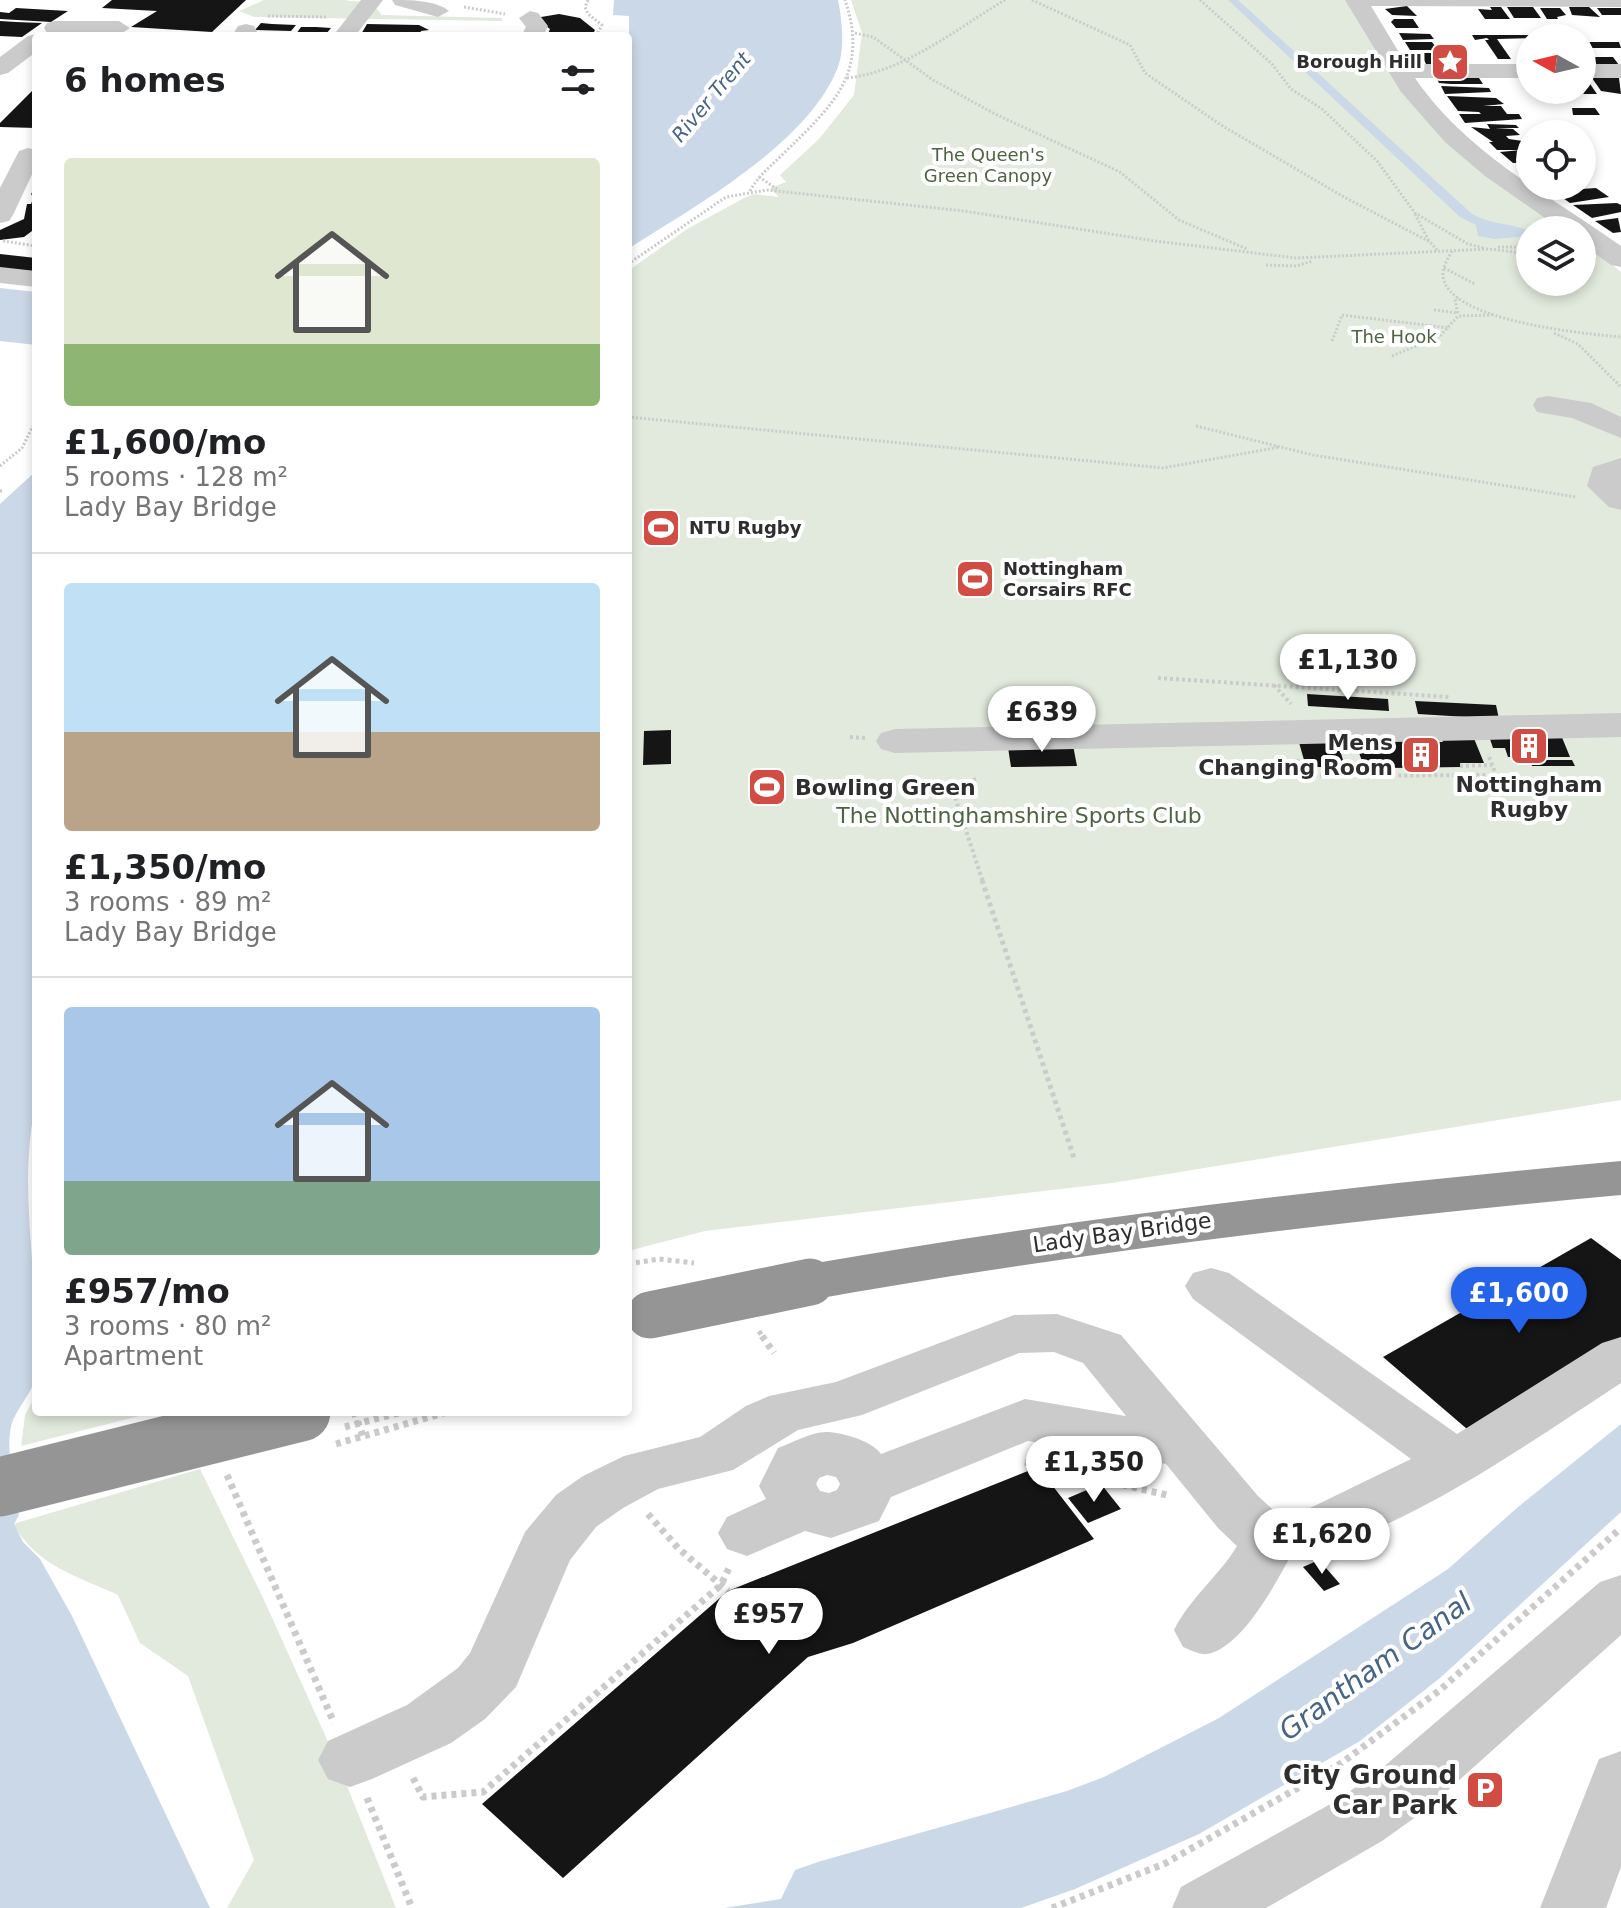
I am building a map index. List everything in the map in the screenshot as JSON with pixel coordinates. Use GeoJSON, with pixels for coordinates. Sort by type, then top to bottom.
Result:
{"type":"FeatureCollection","features":[{"type":"Feature","properties":{"kind":"highway","name":"Lady Bay Bridge"},"geometry":{"type":"LineString","coordinates":[[639,1318],[810,1282],[1112,1231],[1438,1194],[1621,1178]]}},
{"type":"Feature","properties":{"kind":"highway"},"geometry":{"type":"LineString","coordinates":[[0,1487],[285,1416]]}},
{"type":"Feature","properties":{"kind":"street"},"geometry":{"type":"LineString","coordinates":[[340,26],[372,0]]}},
{"type":"Feature","properties":{"kind":"street"},"geometry":{"type":"LineString","coordinates":[[403,0],[438,11]]}},
{"type":"Feature","properties":{"kind":"street"},"geometry":{"type":"LineString","coordinates":[[1356,0],[1621,1]]}},
{"type":"Feature","properties":{"kind":"street"},"geometry":{"type":"LineString","coordinates":[[1356,0],[1399,71],[1424,105],[1470,151],[1560,216]]}},
{"type":"Feature","properties":{"kind":"street"},"geometry":{"type":"LineString","coordinates":[[67,32],[119,28]]}},
{"type":"Feature","properties":{"kind":"street"},"geometry":{"type":"LineString","coordinates":[[0,49],[32,40]]}},
{"type":"Feature","properties":{"kind":"street"},"geometry":{"type":"LineString","coordinates":[[0,68],[32,47]]}},
{"type":"Feature","properties":{"kind":"street"},"geometry":{"type":"LineString","coordinates":[[1399,71],[1516,71]]}},
{"type":"Feature","properties":{"kind":"street"},"geometry":{"type":"LineString","coordinates":[[1596,71],[1621,71]]}},
{"type":"Feature","properties":{"kind":"street"},"geometry":{"type":"LineString","coordinates":[[0,157],[32,156]]}},
{"type":"Feature","properties":{"kind":"street"},"geometry":{"type":"LineString","coordinates":[[0,215],[32,156]]}},
{"type":"Feature","properties":{"kind":"street"},"geometry":{"type":"LineString","coordinates":[[1596,240],[1618,254]]}},
{"type":"Feature","properties":{"kind":"street"},"geometry":{"type":"LineString","coordinates":[[0,275],[32,279]]}},
{"type":"Feature","properties":{"kind":"street"},"geometry":{"type":"LineString","coordinates":[[1548,405],[1580,410],[1621,429]]}},
{"type":"Feature","properties":{"kind":"street"},"geometry":{"type":"LineString","coordinates":[[895,741],[1288,731],[1468,712],[1621,725]]}},
{"type":"Feature","properties":{"kind":"street"},"geometry":{"type":"LineString","coordinates":[[1211,1286],[1456,1462]]}},
{"type":"Feature","properties":{"kind":"street"},"geometry":{"type":"LineString","coordinates":[[372,1751],[428,1727],[458,1709],[483,1685],[494,1669],[546,1548],[576,1511],[603,1492],[644,1471],[713,1455],[733,1445],[765,1421],[788,1411],[843,1401],[1014,1334],[1057,1333],[1102,1349],[1254,1527],[1321,1529],[1456,1462],[1621,1357]]}},
{"type":"Feature","properties":{"kind":"street"},"geometry":{"type":"LineString","coordinates":[[747,1533],[801,1508],[787,1486],[798,1463],[826,1453],[855,1461],[869,1482],[1025,1420],[1183,1446]]}},
{"type":"Feature","properties":{"kind":"street"},"geometry":{"type":"LineString","coordinates":[[1204,1630],[1236,1595],[1254,1527]]}},
{"type":"Feature","properties":{"kind":"street"},"geometry":{"type":"LineString","coordinates":[[1205,1908],[1359,1821],[1404,1789],[1621,1599]]}},
{"type":"Feature","properties":{"kind":"street"},"geometry":{"type":"LineString","coordinates":[[1573,1908],[1621,1779]]}},
{"type":"Feature","properties":{"kind":"path"},"geometry":{"type":"LineString","coordinates":[[588,0],[585,7],[588,14],[602,25],[598,32]]}},
{"type":"Feature","properties":{"kind":"path"},"geometry":{"type":"LineString","coordinates":[[750,191],[758,177],[830,106],[847,78],[855,51],[855,33],[845,0]]}},
{"type":"Feature","properties":{"kind":"path"},"geometry":{"type":"LineString","coordinates":[[847,78],[874,75],[1005,0]]}},
{"type":"Feature","properties":{"kind":"path"},"geometry":{"type":"LineString","coordinates":[[1032,0],[1130,45],[1145,73],[1221,125],[1430,242]]}},
{"type":"Feature","properties":{"kind":"path"},"geometry":{"type":"LineString","coordinates":[[1200,0],[1278,70],[1291,89],[1322,109],[1377,161],[1415,213],[1438,252]]}},
{"type":"Feature","properties":{"kind":"path"},"geometry":{"type":"LineString","coordinates":[[462,7],[505,14]]}},
{"type":"Feature","properties":{"kind":"path"},"geometry":{"type":"LineString","coordinates":[[250,27],[340,26]]}},
{"type":"Feature","properties":{"kind":"path"},"geometry":{"type":"LineString","coordinates":[[855,33],[873,37],[904,60],[995,114],[1120,172],[1179,220],[1258,253]]}},
{"type":"Feature","properties":{"kind":"path"},"geometry":{"type":"LineString","coordinates":[[758,177],[782,191]]}},
{"type":"Feature","properties":{"kind":"path"},"geometry":{"type":"LineString","coordinates":[[632,261],[709,207],[726,197],[750,191],[782,191],[964,211],[1258,253],[1321,259],[1516,248]]}},
{"type":"Feature","properties":{"kind":"path"},"geometry":{"type":"LineString","coordinates":[[1415,213],[1468,244],[1516,252]]}},
{"type":"Feature","properties":{"kind":"path"},"geometry":{"type":"LineString","coordinates":[[9,242],[32,245]]}},
{"type":"Feature","properties":{"kind":"path"},"geometry":{"type":"LineString","coordinates":[[1452,251],[1443,268],[1444,280],[1458,297],[1493,315],[1546,329],[1621,337]]}},
{"type":"Feature","properties":{"kind":"path"},"geometry":{"type":"LineString","coordinates":[[1266,265],[1296,266],[1321,259]]}},
{"type":"Feature","properties":{"kind":"path"},"geometry":{"type":"LineString","coordinates":[[1443,268],[1475,284]]}},
{"type":"Feature","properties":{"kind":"path"},"geometry":{"type":"LineString","coordinates":[[1392,356],[1440,336],[1457,314],[1455,299],[1458,297]]}},
{"type":"Feature","properties":{"kind":"path"},"geometry":{"type":"LineString","coordinates":[[1434,310],[1493,315]]}},
{"type":"Feature","properties":{"kind":"path"},"geometry":{"type":"LineString","coordinates":[[1332,341],[1342,315],[1448,328]]}},
{"type":"Feature","properties":{"kind":"path"},"geometry":{"type":"LineString","coordinates":[[1546,329],[1578,344],[1621,387]]}},
{"type":"Feature","properties":{"kind":"path"},"geometry":{"type":"LineString","coordinates":[[632,417],[1163,468],[1280,447]]}},
{"type":"Feature","properties":{"kind":"path"},"geometry":{"type":"LineString","coordinates":[[1196,426],[1280,447],[1590,500],[1620,489]]}},
{"type":"Feature","properties":{"kind":"path"},"geometry":{"type":"LineString","coordinates":[[0,466],[22,448],[32,428]]}},
{"type":"Feature","properties":{"kind":"path"},"geometry":{"type":"LineString","coordinates":[[1158,678],[1362,694],[1468,712],[1496,775],[1302,776],[1288,731]]}},
{"type":"Feature","properties":{"kind":"path"},"geometry":{"type":"LineString","coordinates":[[1460,766],[1492,765]]}},
{"type":"Feature","properties":{"kind":"path"},"geometry":{"type":"LineString","coordinates":[[976,779],[952,788],[1075,1161]]}},
{"type":"Feature","properties":{"kind":"path"},"geometry":{"type":"LineString","coordinates":[[356,1416],[363,1436],[433,1416]]}},
{"type":"Feature","properties":{"kind":"path"},"geometry":{"type":"LineString","coordinates":[[959,1446],[1254,1527]]}},
{"type":"Feature","properties":{"kind":"path"},"geometry":{"type":"LineString","coordinates":[[227,1475],[372,1751],[412,1908]]}},
{"type":"Feature","properties":{"kind":"path"},"geometry":{"type":"LineString","coordinates":[[1052,1908],[1164,1864],[1340,1764],[1440,1690],[1621,1528]]}},
{"type":"Feature","properties":{"kind":"path"},"geometry":{"type":"LineString","coordinates":[[660,1530],[728,1591]]}},
{"type":"Feature","properties":{"kind":"path"},"geometry":{"type":"LineString","coordinates":[[372,1751],[423,1797],[483,1792],[721,1585],[747,1533]]}},
{"type":"Feature","properties":{"kind":"green space"},"geometry":{"type":"Polygon","coordinates":[[[264,0],[349,0],[346,1],[371,2],[382,15],[502,18],[502,21],[254,17],[239,11],[264,0]]]}},
{"type":"Feature","properties":{"kind":"green space","name":"The Nottinghamshire Sports Club"},"geometry":{"type":"Polygon","coordinates":[[[851,0],[1348,0],[1412,104],[1516,187],[1516,200],[1532,200],[1552,216],[1516,216],[1516,296],[1596,296],[1596,251],[1621,272],[1621,1100],[1112,1183],[705,1231],[632,1250],[632,268],[687,229],[746,197],[754,194],[779,197],[770,188],[786,182],[780,175],[819,139],[854,95],[862,33],[851,0]]]}},
{"type":"Feature","properties":{"kind":"green space"},"geometry":{"type":"Polygon","coordinates":[[[32,1402],[32,1416],[139,1416],[21,1446],[25,1415],[32,1402]]]}},
{"type":"Feature","properties":{"kind":"green space"},"geometry":{"type":"Polygon","coordinates":[[[200,1469],[264,1600],[339,1766],[396,1908],[227,1908],[254,1860],[188,1676],[140,1643],[118,1595],[46,1560],[13,1524],[200,1469]]]}},
{"type":"Feature","properties":{"kind":"water","name":"River Trent"},"geometry":{"type":"Polygon","coordinates":[[[614,0],[838,0],[841,16],[842,51],[838,67],[823,95],[802,122],[747,171],[632,246],[632,32],[629,32],[629,16],[613,15],[614,0]]]}},
{"type":"Feature","properties":{"kind":"water"},"geometry":{"type":"Polygon","coordinates":[[[1228,0],[1238,0],[1472,214],[1516,227],[1516,237],[1495,239],[1478,236],[1476,225],[1460,217],[1228,0]]]}},
{"type":"Feature","properties":{"kind":"water"},"geometry":{"type":"Polygon","coordinates":[[[0,288],[32,292],[32,345],[0,341],[0,288]]]}},
{"type":"Feature","properties":{"kind":"water"},"geometry":{"type":"Polygon","coordinates":[[[32,475],[32,1125],[28,1170],[32,1254],[32,1388],[12,1423],[10,1433],[10,1456],[19,1515],[14,1524],[23,1542],[40,1559],[72,1616],[210,1908],[0,1908],[0,504],[32,475]]]}},
{"type":"Feature","properties":{"kind":"water","name":"Grantham Canal"},"geometry":{"type":"Polygon","coordinates":[[[1621,1424],[1621,1512],[1440,1678],[1360,1741],[1199,1834],[1075,1889],[1021,1908],[724,1908],[781,1899],[795,1870],[821,1861],[1067,1791],[1104,1777],[1219,1718],[1448,1569],[1518,1507],[1621,1424]]]}},
{"type":"Feature","properties":{"kind":"building"},"geometry":{"type":"Polygon","coordinates":[[[112,0],[246,0],[212,32],[131,27],[157,11],[102,8],[112,0]]]}},
{"type":"Feature","properties":{"kind":"building"},"geometry":{"type":"Polygon","coordinates":[[[1407,6],[1417,16],[1392,15],[1385,9],[1407,6]]]}},
{"type":"Feature","properties":{"kind":"building"},"geometry":{"type":"Polygon","coordinates":[[[1490,7],[1501,7],[1510,19],[1485,19],[1478,9],[1492,10],[1490,7]]]}},
{"type":"Feature","properties":{"kind":"building"},"geometry":{"type":"Polygon","coordinates":[[[1507,7],[1533,7],[1541,18],[1514,18],[1507,7]]]}},
{"type":"Feature","properties":{"kind":"building"},"geometry":{"type":"Polygon","coordinates":[[[1569,7],[1589,7],[1600,17],[1572,15],[1569,7]]]}},
{"type":"Feature","properties":{"kind":"building"},"geometry":{"type":"Polygon","coordinates":[[[16,8],[68,11],[51,22],[0,19],[0,12],[9,13],[16,8]]]}},
{"type":"Feature","properties":{"kind":"building"},"geometry":{"type":"Polygon","coordinates":[[[1540,8],[1560,8],[1566,15],[1547,19],[1540,8]]]}},
{"type":"Feature","properties":{"kind":"building"},"geometry":{"type":"Polygon","coordinates":[[[1597,8],[1621,8],[1621,15],[1602,15],[1597,8]]]}},
{"type":"Feature","properties":{"kind":"building"},"geometry":{"type":"Polygon","coordinates":[[[559,14],[580,18],[595,30],[549,32],[550,29],[535,18],[559,14]]]}},
{"type":"Feature","properties":{"kind":"building"},"geometry":{"type":"Polygon","coordinates":[[[1394,19],[1413,19],[1419,28],[1396,28],[1391,22],[1394,19]]]}},
{"type":"Feature","properties":{"kind":"building"},"geometry":{"type":"Polygon","coordinates":[[[0,21],[42,23],[22,37],[0,36],[0,21]]]}},
{"type":"Feature","properties":{"kind":"building"},"geometry":{"type":"Polygon","coordinates":[[[261,23],[296,25],[291,31],[255,30],[261,23]]]}},
{"type":"Feature","properties":{"kind":"building"},"geometry":{"type":"Polygon","coordinates":[[[367,24],[419,25],[429,30],[421,32],[362,32],[367,24]]]}},
{"type":"Feature","properties":{"kind":"building"},"geometry":{"type":"Polygon","coordinates":[[[301,27],[331,28],[328,32],[297,32],[301,27]]]}},
{"type":"Feature","properties":{"kind":"building"},"geometry":{"type":"Polygon","coordinates":[[[1399,33],[1430,34],[1434,39],[1403,40],[1399,33]]]}},
{"type":"Feature","properties":{"kind":"building"},"geometry":{"type":"Polygon","coordinates":[[[1472,35],[1516,35],[1516,39],[1497,39],[1511,59],[1498,59],[1485,40],[1489,40],[1487,38],[1475,40],[1472,35]]]}},
{"type":"Feature","properties":{"kind":"building"},"geometry":{"type":"Polygon","coordinates":[[[1405,42],[1432,42],[1438,50],[1410,50],[1405,42]]]}},
{"type":"Feature","properties":{"kind":"building"},"geometry":{"type":"Polygon","coordinates":[[[1596,42],[1619,42],[1621,48],[1596,48],[1596,42]]]}},
{"type":"Feature","properties":{"kind":"building"},"geometry":{"type":"Polygon","coordinates":[[[1413,53],[1447,53],[1451,60],[1446,60],[1447,65],[1426,64],[1424,60],[1416,60],[1413,53]]]}},
{"type":"Feature","properties":{"kind":"building"},"geometry":{"type":"Polygon","coordinates":[[[1596,57],[1613,57],[1619,65],[1597,65],[1596,57]]]}},
{"type":"Feature","properties":{"kind":"building"},"geometry":{"type":"Polygon","coordinates":[[[1479,78],[1483,84],[1439,83],[1437,79],[1479,78]]]}},
{"type":"Feature","properties":{"kind":"building"},"geometry":{"type":"Polygon","coordinates":[[[1596,78],[1619,78],[1621,94],[1601,91],[1596,78]]]}},
{"type":"Feature","properties":{"kind":"building"},"geometry":{"type":"Polygon","coordinates":[[[1441,86],[1489,88],[1491,92],[1445,94],[1441,86]]]}},
{"type":"Feature","properties":{"kind":"building"},"geometry":{"type":"Polygon","coordinates":[[[32,91],[32,128],[0,127],[0,123],[32,91]]]}},
{"type":"Feature","properties":{"kind":"building"},"geometry":{"type":"Polygon","coordinates":[[[1447,96],[1496,98],[1504,104],[1483,106],[1501,106],[1507,114],[1519,114],[1522,119],[1465,123],[1459,114],[1481,114],[1458,111],[1447,96]]]}},
{"type":"Feature","properties":{"kind":"building"},"geometry":{"type":"Polygon","coordinates":[[[1572,108],[1595,108],[1600,115],[1573,115],[1572,108]]]}},
{"type":"Feature","properties":{"kind":"building"},"geometry":{"type":"Polygon","coordinates":[[[1487,124],[1516,125],[1516,128],[1495,128],[1516,132],[1516,135],[1506,136],[1516,140],[1516,150],[1497,150],[1489,142],[1493,142],[1471,127],[1490,129],[1487,124]]]}},
{"type":"Feature","properties":{"kind":"building"},"geometry":{"type":"Polygon","coordinates":[[[1516,150],[1516,163],[1513,163],[1500,152],[1516,150]]]}},
{"type":"Feature","properties":{"kind":"building"},"geometry":{"type":"Polygon","coordinates":[[[1596,188],[1609,197],[1596,199],[1596,188]]]}},
{"type":"Feature","properties":{"kind":"building"},"geometry":{"type":"Polygon","coordinates":[[[32,202],[32,231],[24,237],[0,240],[0,230],[24,219],[27,204],[32,202]]]}},
{"type":"Feature","properties":{"kind":"building"},"geometry":{"type":"Polygon","coordinates":[[[1617,203],[1621,205],[1621,212],[1596,217],[1573,205],[1617,203]]]}},
{"type":"Feature","properties":{"kind":"building"},"geometry":{"type":"Polygon","coordinates":[[[1618,218],[1621,232],[1613,233],[1596,221],[1618,218]]]}},
{"type":"Feature","properties":{"kind":"building"},"geometry":{"type":"Polygon","coordinates":[[[0,254],[32,258],[32,272],[0,269],[0,254]]]}},
{"type":"Feature","properties":{"kind":"building"},"geometry":{"type":"Polygon","coordinates":[[[1307,694],[1388,699],[1389,711],[1308,706],[1307,694]]]}},
{"type":"Feature","properties":{"kind":"building"},"geometry":{"type":"Polygon","coordinates":[[[1415,701],[1496,705],[1499,719],[1418,714],[1415,701]]]}},
{"type":"Feature","properties":{"kind":"building"},"geometry":{"type":"Polygon","coordinates":[[[671,730],[671,764],[643,765],[644,731],[671,730]]]}},
{"type":"Feature","properties":{"kind":"building","name":"Nottingham Rugby"},"geometry":{"type":"Polygon","coordinates":[[[1561,735],[1570,757],[1508,757],[1505,748],[1493,748],[1490,739],[1561,735]]]}},
{"type":"Feature","properties":{"kind":"building","name":"Mens Changing Room"},"geometry":{"type":"Polygon","coordinates":[[[1440,736],[1473,736],[1484,763],[1460,763],[1461,767],[1391,768],[1390,764],[1363,764],[1358,750],[1340,750],[1345,767],[1306,767],[1298,739],[1443,742],[1440,736]]]}},
{"type":"Feature","properties":{"kind":"building"},"geometry":{"type":"Polygon","coordinates":[[[1072,740],[1077,766],[1011,767],[1007,741],[1072,740]]]}},
{"type":"Feature","properties":{"kind":"building"},"geometry":{"type":"Polygon","coordinates":[[[1530,760],[1572,760],[1575,766],[1532,766],[1530,760]]]}},
{"type":"Feature","properties":{"kind":"building"},"geometry":{"type":"Polygon","coordinates":[[[1591,1238],[1621,1260],[1621,1337],[1467,1429],[1383,1357],[1591,1238]]]}},
{"type":"Feature","properties":{"kind":"building"},"geometry":{"type":"Polygon","coordinates":[[[1038,1467],[1094,1539],[853,1643],[808,1657],[563,1878],[482,1804],[728,1591],[1038,1467]]]}},
{"type":"Feature","properties":{"kind":"building"},"geometry":{"type":"Polygon","coordinates":[[[1101,1484],[1121,1509],[1088,1523],[1068,1498],[1101,1484]]]}},
{"type":"Feature","properties":{"kind":"building"},"geometry":{"type":"Polygon","coordinates":[[[1319,1560],[1340,1584],[1324,1591],[1303,1567],[1319,1560]]]}},
{"type":"Feature","properties":{"kind":"place","name":"Borough Hill"},"geometry":{"type":"Point","coordinates":[1450,62]}},
{"type":"Feature","properties":{"kind":"place","name":"NTU Rugby"},"geometry":{"type":"Point","coordinates":[661,528]}},
{"type":"Feature","properties":{"kind":"place","name":"Nottingham Corsairs RFC"},"geometry":{"type":"Point","coordinates":[975,579]}},
{"type":"Feature","properties":{"kind":"place","name":"Nottingham Rugby"},"geometry":{"type":"Point","coordinates":[1529,746]}},
{"type":"Feature","properties":{"kind":"place","name":"Mens Changing Room"},"geometry":{"type":"Point","coordinates":[1421,755]}},
{"type":"Feature","properties":{"kind":"place","name":"Bowling Green"},"geometry":{"type":"Point","coordinates":[767,787]}},
{"type":"Feature","properties":{"kind":"place","name":"City Ground Car Park"},"geometry":{"type":"Point","coordinates":[1485,1790]}},
{"type":"Feature","properties":{"kind":"park label","name":"The Queen's Green Canopy"},"geometry":{"type":"Point","coordinates":[988,165]}},
{"type":"Feature","properties":{"kind":"park label","name":"The Hook"},"geometry":{"type":"Point","coordinates":[1394,337]}}]}
